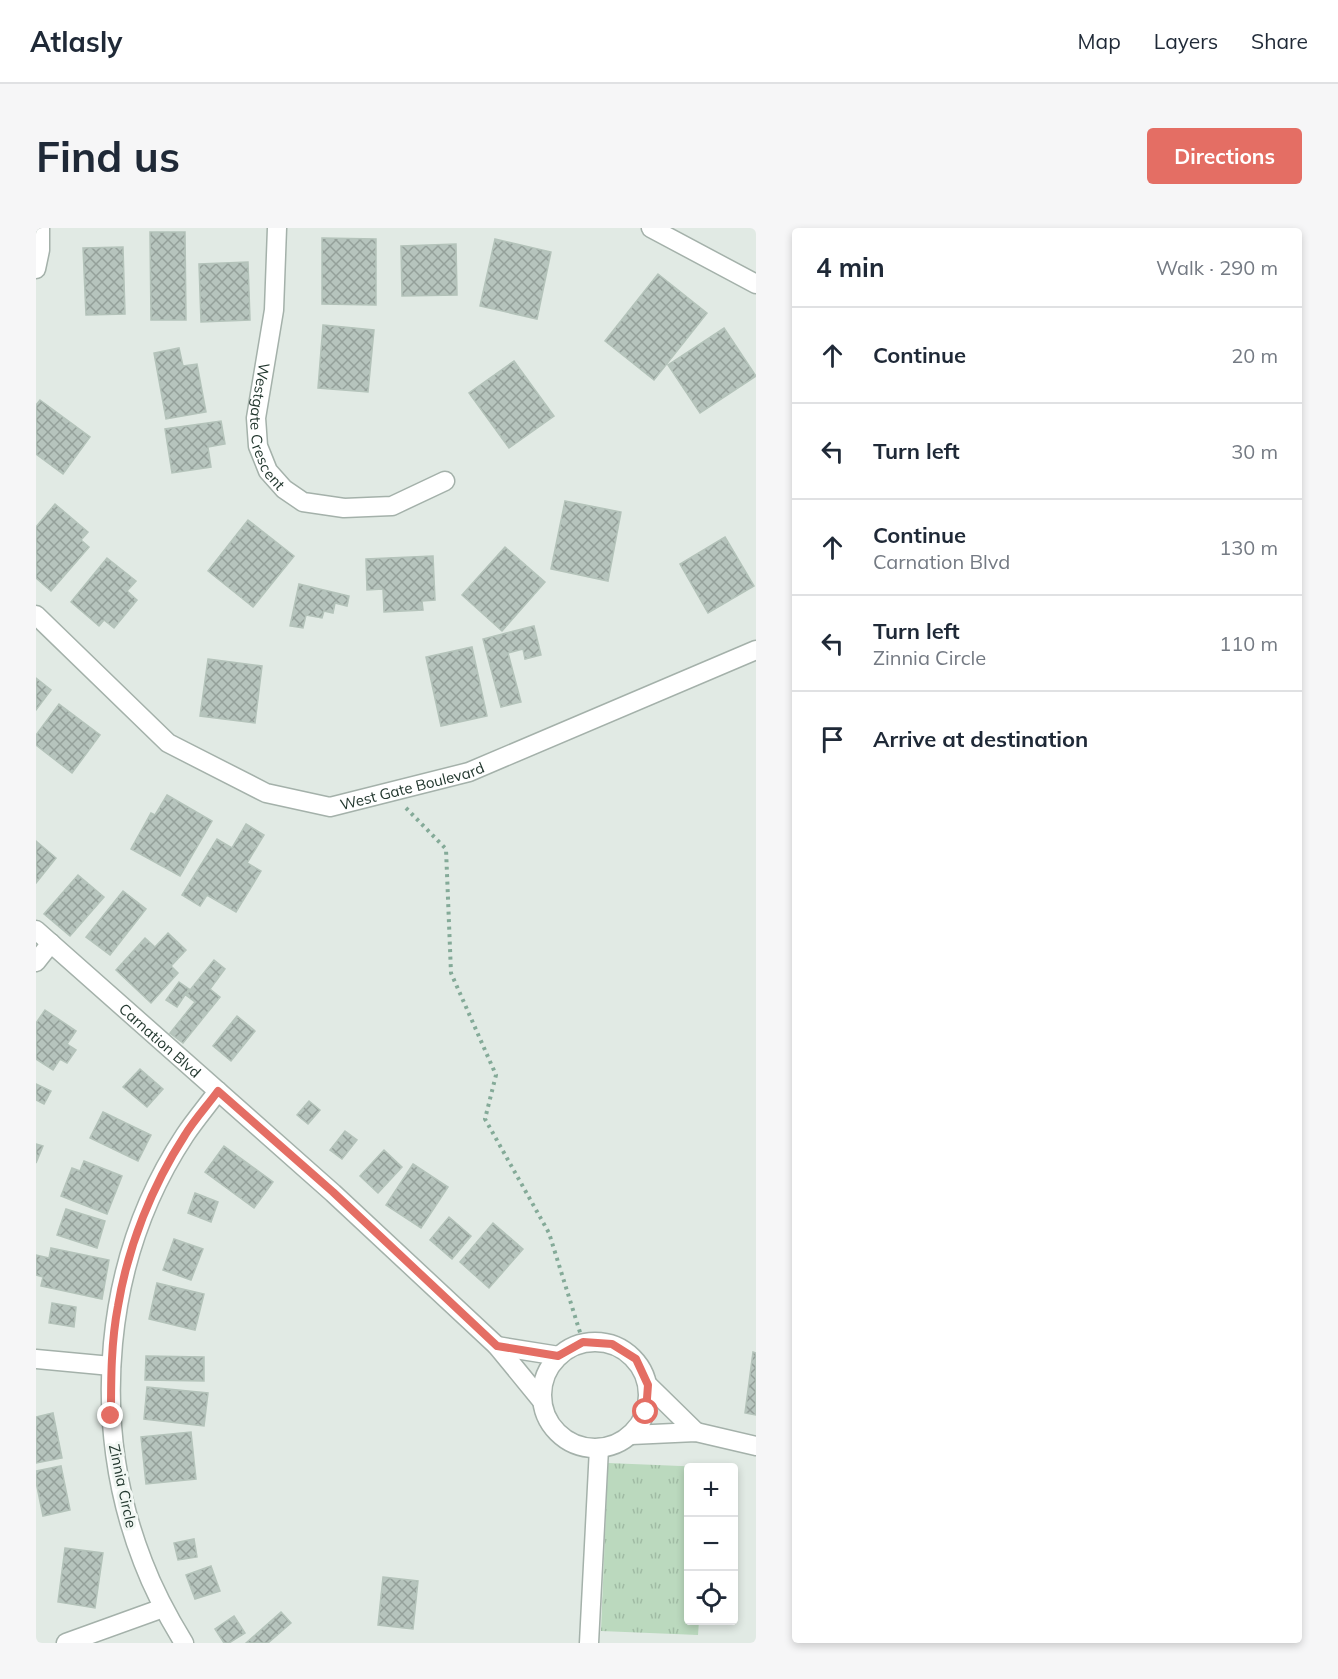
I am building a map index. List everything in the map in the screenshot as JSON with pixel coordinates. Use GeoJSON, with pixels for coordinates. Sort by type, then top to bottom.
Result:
{"type":"FeatureCollection","features":[{"type":"Feature","properties":{"kind":"street"},"geometry":{"type":"LineString","coordinates":[[36,269],[40,250],[40,228]]}},
{"type":"Feature","properties":{"kind":"street","name":"Westgate Crescent"},"geometry":{"type":"LineString","coordinates":[[277,228],[274,310],[256,418],[258,446],[268,471],[284,489],[303,502],[344,508],[392,506],[445,481]]}},
{"type":"Feature","properties":{"kind":"street"},"geometry":{"type":"LineString","coordinates":[[651,228],[756,284]]}},
{"type":"Feature","properties":{"kind":"street","name":"West Gate Boulevard"},"geometry":{"type":"LineString","coordinates":[[36,615],[168,742],[266,793],[330,807],[469,772],[756,650]]}},
{"type":"Feature","properties":{"kind":"street","name":"Carnation Blvd"},"geometry":{"type":"LineString","coordinates":[[36,930],[333,1192],[497,1346],[542,1401]]}},
{"type":"Feature","properties":{"kind":"street"},"geometry":{"type":"LineString","coordinates":[[36,963],[51,943]]}},
{"type":"Feature","properties":{"kind":"street","name":"Zinnia Circle"},"geometry":{"type":"LineString","coordinates":[[184,1643],[163,1608],[143,1563],[125,1505],[116,1466],[111,1416],[111,1366],[118,1305],[133,1245],[155,1189],[185,1135],[218,1091]]}},
{"type":"Feature","properties":{"kind":"street"},"geometry":{"type":"LineString","coordinates":[[696,1432],[648,1385],[636,1359],[612,1344],[583,1342],[558,1356],[545,1377],[542,1401],[549,1421],[561,1436],[579,1446],[599,1448],[611,1446],[631,1435],[696,1432],[756,1446]]}},
{"type":"Feature","properties":{"kind":"street"},"geometry":{"type":"LineString","coordinates":[[497,1346],[558,1356]]}},
{"type":"Feature","properties":{"kind":"street"},"geometry":{"type":"LineString","coordinates":[[36,1359],[111,1366]]}},
{"type":"Feature","properties":{"kind":"street"},"geometry":{"type":"LineString","coordinates":[[631,1435],[646,1412],[648,1385]]}},
{"type":"Feature","properties":{"kind":"street"},"geometry":{"type":"LineString","coordinates":[[589,1643],[599,1448]]}},
{"type":"Feature","properties":{"kind":"street"},"geometry":{"type":"LineString","coordinates":[[66,1643],[163,1608]]}},
{"type":"Feature","properties":{"kind":"path"},"geometry":{"type":"LineString","coordinates":[[391,792],[447,849],[450,973],[496,1075],[484,1119],[549,1233],[583,1342]]}},
{"type":"Feature","properties":{"kind":"green space"},"geometry":{"type":"Polygon","coordinates":[[[608,1463],[684,1466],[684,1625],[699,1625],[698,1635],[601,1631],[608,1463]]]}},
{"type":"Feature","properties":{"kind":"building"},"geometry":{"type":"Polygon","coordinates":[[[150,232],[185,232],[186,320],[151,320],[150,232]]]}},
{"type":"Feature","properties":{"kind":"building"},"geometry":{"type":"Polygon","coordinates":[[[322,238],[376,239],[376,305],[322,304],[322,238]]]}},
{"type":"Feature","properties":{"kind":"building"},"geometry":{"type":"Polygon","coordinates":[[[495,239],[551,252],[537,319],[480,306],[495,239]]]}},
{"type":"Feature","properties":{"kind":"building"},"geometry":{"type":"Polygon","coordinates":[[[456,244],[457,295],[402,296],[401,246],[456,244]]]}},
{"type":"Feature","properties":{"kind":"building"},"geometry":{"type":"Polygon","coordinates":[[[123,247],[125,314],[86,315],[83,248],[123,247]]]}},
{"type":"Feature","properties":{"kind":"building"},"geometry":{"type":"Polygon","coordinates":[[[248,262],[250,320],[201,322],[199,264],[248,262]]]}},
{"type":"Feature","properties":{"kind":"building"},"geometry":{"type":"Polygon","coordinates":[[[658,274],[707,313],[654,380],[605,341],[658,274]]]}},
{"type":"Feature","properties":{"kind":"building"},"geometry":{"type":"Polygon","coordinates":[[[323,325],[374,330],[368,392],[318,388],[323,325]]]}},
{"type":"Feature","properties":{"kind":"building"},"geometry":{"type":"Polygon","coordinates":[[[724,328],[756,376],[700,413],[668,365],[724,328]]]}},
{"type":"Feature","properties":{"kind":"building"},"geometry":{"type":"Polygon","coordinates":[[[179,348],[183,366],[197,364],[206,412],[166,419],[154,353],[179,348]]]}},
{"type":"Feature","properties":{"kind":"building"},"geometry":{"type":"Polygon","coordinates":[[[514,361],[554,416],[509,448],[469,393],[514,361]]]}},
{"type":"Feature","properties":{"kind":"building"},"geometry":{"type":"Polygon","coordinates":[[[40,400],[90,437],[63,474],[36,454],[36,405],[40,400]]]}},
{"type":"Feature","properties":{"kind":"building"},"geometry":{"type":"Polygon","coordinates":[[[221,421],[225,444],[208,447],[211,467],[172,473],[165,429],[221,421]]]}},
{"type":"Feature","properties":{"kind":"building"},"geometry":{"type":"Polygon","coordinates":[[[565,501],[621,512],[608,581],[551,569],[565,501]]]}},
{"type":"Feature","properties":{"kind":"building"},"geometry":{"type":"Polygon","coordinates":[[[55,504],[88,532],[81,540],[89,547],[51,591],[36,578],[36,527],[55,504]]]}},
{"type":"Feature","properties":{"kind":"building"},"geometry":{"type":"Polygon","coordinates":[[[248,520],[294,556],[253,607],[208,571],[248,520]]]}},
{"type":"Feature","properties":{"kind":"building"},"geometry":{"type":"Polygon","coordinates":[[[725,537],[754,586],[708,613],[680,564],[725,537]]]}},
{"type":"Feature","properties":{"kind":"building"},"geometry":{"type":"Polygon","coordinates":[[[505,547],[545,582],[502,631],[462,595],[505,547]]]}},
{"type":"Feature","properties":{"kind":"building"},"geometry":{"type":"Polygon","coordinates":[[[433,556],[435,600],[422,601],[423,610],[384,612],[383,589],[367,590],[366,559],[433,556]]]}},
{"type":"Feature","properties":{"kind":"building"},"geometry":{"type":"Polygon","coordinates":[[[107,558],[136,581],[127,591],[137,600],[114,628],[104,620],[99,626],[71,602],[107,558]]]}},
{"type":"Feature","properties":{"kind":"building"},"geometry":{"type":"Polygon","coordinates":[[[299,584],[349,596],[347,606],[335,603],[333,613],[324,611],[322,618],[306,615],[303,628],[290,626],[299,584]]]}},
{"type":"Feature","properties":{"kind":"building"},"geometry":{"type":"Polygon","coordinates":[[[534,626],[541,655],[525,659],[523,649],[508,653],[521,702],[501,707],[483,639],[534,626]]]}},
{"type":"Feature","properties":{"kind":"building"},"geometry":{"type":"Polygon","coordinates":[[[472,647],[487,716],[441,726],[426,657],[472,647]]]}},
{"type":"Feature","properties":{"kind":"building"},"geometry":{"type":"Polygon","coordinates":[[[208,659],[262,666],[255,723],[200,716],[208,659]]]}},
{"type":"Feature","properties":{"kind":"building"},"geometry":{"type":"Polygon","coordinates":[[[36,678],[51,690],[36,710],[36,678]]]}},
{"type":"Feature","properties":{"kind":"building"},"geometry":{"type":"Polygon","coordinates":[[[59,704],[100,735],[72,773],[36,745],[36,735],[59,704]]]}},
{"type":"Feature","properties":{"kind":"building"},"geometry":{"type":"Polygon","coordinates":[[[167,795],[212,821],[180,876],[131,849],[151,813],[155,815],[167,795]]]}},
{"type":"Feature","properties":{"kind":"building"},"geometry":{"type":"Polygon","coordinates":[[[246,824],[264,835],[247,863],[261,871],[236,912],[207,895],[200,906],[182,895],[217,839],[232,848],[246,824]]]}},
{"type":"Feature","properties":{"kind":"building"},"geometry":{"type":"Polygon","coordinates":[[[36,841],[56,858],[36,883],[36,841]]]}},
{"type":"Feature","properties":{"kind":"building"},"geometry":{"type":"Polygon","coordinates":[[[78,875],[104,897],[70,936],[44,914],[78,875]]]}},
{"type":"Feature","properties":{"kind":"building"},"geometry":{"type":"Polygon","coordinates":[[[123,891],[146,909],[110,955],[86,937],[123,891]]]}},
{"type":"Feature","properties":{"kind":"building"},"geometry":{"type":"Polygon","coordinates":[[[168,933],[186,950],[171,966],[178,973],[151,1003],[116,970],[145,938],[155,947],[168,933]]]}},
{"type":"Feature","properties":{"kind":"building"},"geometry":{"type":"Polygon","coordinates":[[[214,960],[225,969],[210,989],[220,997],[183,1043],[170,1033],[195,1002],[186,995],[214,960]]]}},
{"type":"Feature","properties":{"kind":"building"},"geometry":{"type":"Polygon","coordinates":[[[179,982],[189,989],[177,1007],[166,1000],[179,982]]]}},
{"type":"Feature","properties":{"kind":"building"},"geometry":{"type":"Polygon","coordinates":[[[45,1010],[76,1031],[67,1044],[76,1050],[67,1063],[60,1059],[53,1070],[36,1059],[36,1023],[45,1010]]]}},
{"type":"Feature","properties":{"kind":"building"},"geometry":{"type":"Polygon","coordinates":[[[237,1016],[255,1031],[231,1061],[213,1046],[237,1016]]]}},
{"type":"Feature","properties":{"kind":"building"},"geometry":{"type":"Polygon","coordinates":[[[140,1069],[163,1089],[147,1107],[123,1087],[140,1069]]]}},
{"type":"Feature","properties":{"kind":"building"},"geometry":{"type":"Polygon","coordinates":[[[36,1084],[51,1091],[44,1104],[36,1100],[36,1084]]]}},
{"type":"Feature","properties":{"kind":"building"},"geometry":{"type":"Polygon","coordinates":[[[309,1101],[320,1110],[308,1124],[297,1115],[309,1101]]]}},
{"type":"Feature","properties":{"kind":"building"},"geometry":{"type":"Polygon","coordinates":[[[103,1112],[151,1135],[138,1161],[90,1138],[103,1112]]]}},
{"type":"Feature","properties":{"kind":"building"},"geometry":{"type":"Polygon","coordinates":[[[345,1131],[357,1140],[342,1159],[330,1150],[345,1131]]]}},
{"type":"Feature","properties":{"kind":"building"},"geometry":{"type":"Polygon","coordinates":[[[36,1144],[43,1146],[36,1163],[36,1144]]]}},
{"type":"Feature","properties":{"kind":"building"},"geometry":{"type":"Polygon","coordinates":[[[224,1146],[273,1182],[254,1208],[205,1172],[224,1146]]]}},
{"type":"Feature","properties":{"kind":"building"},"geometry":{"type":"Polygon","coordinates":[[[384,1150],[402,1167],[378,1193],[360,1176],[384,1150]]]}},
{"type":"Feature","properties":{"kind":"building"},"geometry":{"type":"Polygon","coordinates":[[[84,1161],[122,1176],[107,1214],[61,1196],[72,1168],[80,1171],[84,1161]]]}},
{"type":"Feature","properties":{"kind":"building"},"geometry":{"type":"Polygon","coordinates":[[[413,1164],[448,1187],[421,1228],[386,1205],[413,1164]]]}},
{"type":"Feature","properties":{"kind":"building"},"geometry":{"type":"Polygon","coordinates":[[[195,1193],[218,1202],[211,1222],[188,1213],[195,1193]]]}},
{"type":"Feature","properties":{"kind":"building"},"geometry":{"type":"Polygon","coordinates":[[[66,1209],[105,1221],[97,1248],[57,1235],[66,1209]]]}},
{"type":"Feature","properties":{"kind":"building"},"geometry":{"type":"Polygon","coordinates":[[[449,1217],[471,1236],[452,1259],[430,1240],[449,1217]]]}},
{"type":"Feature","properties":{"kind":"building"},"geometry":{"type":"Polygon","coordinates":[[[493,1223],[523,1249],[489,1288],[460,1262],[493,1223]]]}},
{"type":"Feature","properties":{"kind":"building"},"geometry":{"type":"Polygon","coordinates":[[[174,1239],[203,1249],[191,1280],[163,1270],[174,1239]]]}},
{"type":"Feature","properties":{"kind":"building"},"geometry":{"type":"Polygon","coordinates":[[[51,1248],[109,1260],[102,1299],[41,1286],[43,1277],[36,1275],[36,1255],[49,1258],[51,1248]]]}},
{"type":"Feature","properties":{"kind":"building"},"geometry":{"type":"Polygon","coordinates":[[[157,1283],[204,1294],[195,1330],[149,1319],[157,1283]]]}},
{"type":"Feature","properties":{"kind":"building"},"geometry":{"type":"Polygon","coordinates":[[[52,1303],[76,1307],[74,1327],[49,1323],[52,1303]]]}},
{"type":"Feature","properties":{"kind":"building"},"geometry":{"type":"Polygon","coordinates":[[[753,1352],[756,1353],[756,1415],[745,1413],[753,1352]]]}},
{"type":"Feature","properties":{"kind":"building"},"geometry":{"type":"Polygon","coordinates":[[[146,1356],[204,1357],[204,1381],[145,1380],[146,1356]]]}},
{"type":"Feature","properties":{"kind":"building"},"geometry":{"type":"Polygon","coordinates":[[[147,1387],[208,1393],[204,1426],[144,1419],[147,1387]]]}},
{"type":"Feature","properties":{"kind":"building"},"geometry":{"type":"Polygon","coordinates":[[[53,1413],[62,1458],[36,1463],[36,1417],[53,1413]]]}},
{"type":"Feature","properties":{"kind":"building"},"geometry":{"type":"Polygon","coordinates":[[[191,1432],[196,1479],[146,1484],[141,1437],[191,1432]]]}},
{"type":"Feature","properties":{"kind":"building"},"geometry":{"type":"Polygon","coordinates":[[[61,1466],[70,1510],[43,1516],[36,1471],[61,1466]]]}},
{"type":"Feature","properties":{"kind":"building"},"geometry":{"type":"Polygon","coordinates":[[[194,1539],[197,1557],[178,1560],[174,1543],[194,1539]]]}},
{"type":"Feature","properties":{"kind":"building"},"geometry":{"type":"Polygon","coordinates":[[[65,1548],[103,1553],[95,1608],[58,1602],[65,1548]]]}},
{"type":"Feature","properties":{"kind":"building"},"geometry":{"type":"Polygon","coordinates":[[[211,1566],[220,1591],[195,1599],[186,1575],[211,1566]]]}},
{"type":"Feature","properties":{"kind":"building"},"geometry":{"type":"Polygon","coordinates":[[[383,1577],[418,1581],[413,1629],[378,1625],[383,1577]]]}},
{"type":"Feature","properties":{"kind":"building"},"geometry":{"type":"Polygon","coordinates":[[[281,1612],[291,1623],[268,1643],[246,1643],[281,1612]]]}},
{"type":"Feature","properties":{"kind":"building"},"geometry":{"type":"Polygon","coordinates":[[[234,1616],[245,1633],[229,1643],[224,1643],[215,1629],[234,1616]]]}},
{"type":"Feature","properties":{"kind":"route"},"geometry":{"type":"LineString","coordinates":[[111,1416],[111,1366],[118,1305],[133,1245],[155,1189],[185,1135],[218,1091],[333,1192],[497,1346],[558,1356],[583,1342],[612,1344],[636,1359],[648,1385],[646,1412]]}}]}
